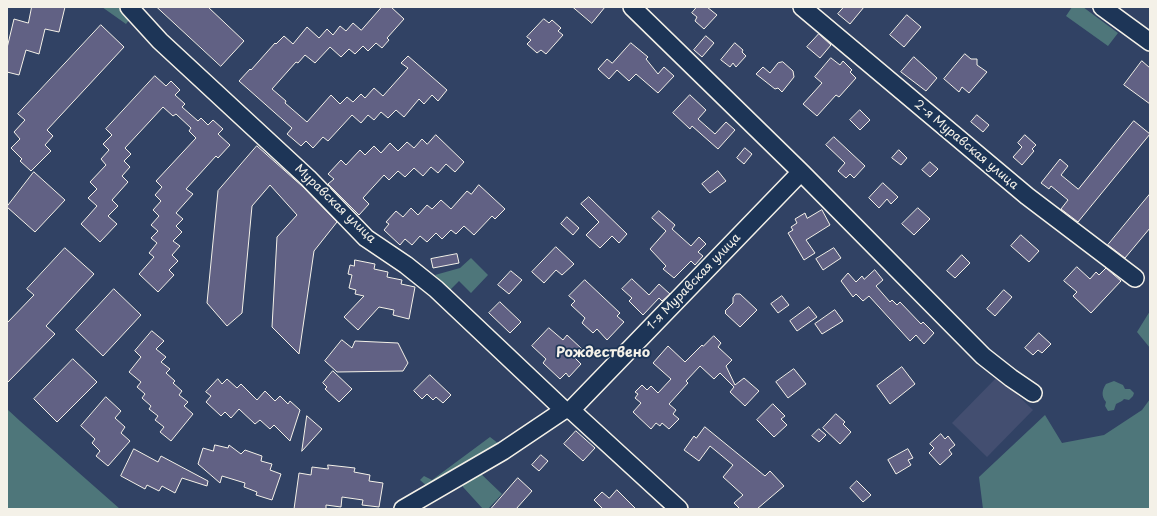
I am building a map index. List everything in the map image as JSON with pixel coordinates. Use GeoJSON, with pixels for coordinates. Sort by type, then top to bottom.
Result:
{"type":"FeatureCollection","features":[{"type":"Feature","properties":{"kind":"street","name":"Муравская улица"},"geometry":{"type":"LineString","coordinates":[[129,7],[160,41],[308,178],[366,238],[406,265],[436,289],[568,410]]}},
{"type":"Feature","properties":{"kind":"street"},"geometry":{"type":"LineString","coordinates":[[632,7],[801,172],[983,356],[1011,378],[1033,392]]}},
{"type":"Feature","properties":{"kind":"street","name":"2-я Муравская улица"},"geometry":{"type":"LineString","coordinates":[[802,7],[1027,196],[1135,278]]}},
{"type":"Feature","properties":{"kind":"street"},"geometry":{"type":"LineString","coordinates":[[1102,7],[1150,42]]}},
{"type":"Feature","properties":{"kind":"street","name":"1-я Муравская улица"},"geometry":{"type":"LineString","coordinates":[[402,509],[503,451],[568,410],[801,172]]}},
{"type":"Feature","properties":{"kind":"street"},"geometry":{"type":"LineString","coordinates":[[568,410],[679,509]]}},
{"type":"Feature","properties":{"kind":"shaded area"},"geometry":{"type":"Polygon","coordinates":[[[998,376],[1033,410],[987,457],[952,423],[998,376]]]}},
{"type":"Feature","properties":{"kind":"green space"},"geometry":{"type":"Polygon","coordinates":[[[102,7],[119,7],[130,19],[126,24],[102,7]]]}},
{"type":"Feature","properties":{"kind":"green space"},"geometry":{"type":"Polygon","coordinates":[[[1072,7],[1083,7],[1118,33],[1108,46],[1066,16],[1072,7]]]}},
{"type":"Feature","properties":{"kind":"green space"},"geometry":{"type":"Polygon","coordinates":[[[471,258],[488,275],[471,293],[459,281],[450,290],[435,275],[460,268],[471,258]]]}},
{"type":"Feature","properties":{"kind":"green space"},"geometry":{"type":"Polygon","coordinates":[[[1150,311],[1150,348],[1137,332],[1150,311]]]}},
{"type":"Feature","properties":{"kind":"green space"},"geometry":{"type":"Polygon","coordinates":[[[1114,381],[1123,385],[1125,389],[1130,389],[1134,393],[1129,400],[1124,399],[1116,404],[1114,410],[1108,411],[1105,406],[1106,402],[1103,398],[1103,391],[1106,384],[1114,381]]]}},
{"type":"Feature","properties":{"kind":"green space"},"geometry":{"type":"Polygon","coordinates":[[[1150,399],[1150,509],[983,509],[979,477],[1045,415],[1062,443],[1104,435],[1142,410],[1150,399]]]}},
{"type":"Feature","properties":{"kind":"green space"},"geometry":{"type":"Polygon","coordinates":[[[7,409],[20,421],[120,509],[7,509],[7,409]]]}},
{"type":"Feature","properties":{"kind":"green space"},"geometry":{"type":"Polygon","coordinates":[[[490,437],[499,444],[429,488],[420,480],[424,476],[432,480],[490,437]]]}},
{"type":"Feature","properties":{"kind":"green space"},"geometry":{"type":"Polygon","coordinates":[[[479,472],[502,494],[488,509],[483,509],[463,487],[462,480],[479,472]]]}},
{"type":"Feature","properties":{"kind":"building"},"geometry":{"type":"Polygon","coordinates":[[[32,7],[65,7],[59,32],[45,29],[39,54],[26,50],[19,75],[7,72],[7,48],[14,19],[28,23],[32,7]]]}},
{"type":"Feature","properties":{"kind":"building"},"geometry":{"type":"Polygon","coordinates":[[[157,7],[208,7],[244,41],[221,66],[157,7]]]}},
{"type":"Feature","properties":{"kind":"building"},"geometry":{"type":"Polygon","coordinates":[[[382,7],[391,7],[404,19],[387,38],[389,40],[382,48],[376,43],[368,51],[363,46],[355,54],[349,49],[341,57],[330,47],[315,63],[305,55],[298,63],[296,62],[272,89],[286,101],[285,103],[307,122],[331,95],[340,104],[347,97],[353,102],[361,94],[365,98],[374,88],[383,96],[408,68],[401,63],[408,56],[447,90],[438,101],[432,95],[424,104],[419,99],[404,117],[396,110],[388,118],[381,112],[374,120],[368,115],[361,123],[352,115],[328,141],[323,137],[313,148],[306,141],[301,146],[287,134],[292,128],[239,81],[275,43],[276,44],[284,36],[293,44],[307,27],[319,38],[327,29],[333,35],[340,26],[346,31],[353,23],[361,30],[382,7]]]}},
{"type":"Feature","properties":{"kind":"building"},"geometry":{"type":"Polygon","coordinates":[[[573,7],[605,7],[592,23],[573,7]]]}},
{"type":"Feature","properties":{"kind":"building"},"geometry":{"type":"Polygon","coordinates":[[[697,7],[707,7],[717,15],[704,29],[695,21],[697,17],[692,13],[697,7]]]}},
{"type":"Feature","properties":{"kind":"building"},"geometry":{"type":"Polygon","coordinates":[[[844,7],[864,7],[850,24],[838,14],[844,7]]]}},
{"type":"Feature","properties":{"kind":"building"},"geometry":{"type":"Polygon","coordinates":[[[907,15],[921,27],[904,47],[890,35],[907,15]]]}},
{"type":"Feature","properties":{"kind":"building"},"geometry":{"type":"Polygon","coordinates":[[[544,19],[549,23],[552,20],[561,28],[558,31],[563,35],[546,54],[541,50],[537,53],[527,44],[531,40],[527,37],[544,19]]]}},
{"type":"Feature","properties":{"kind":"building"},"geometry":{"type":"Polygon","coordinates":[[[101,25],[124,47],[47,130],[53,136],[45,145],[51,151],[31,171],[20,161],[22,159],[11,148],[20,139],[14,132],[25,120],[18,114],[101,25]]]}},
{"type":"Feature","properties":{"kind":"building"},"geometry":{"type":"Polygon","coordinates":[[[819,34],[831,45],[820,58],[807,47],[819,34]]]}},
{"type":"Feature","properties":{"kind":"building"},"geometry":{"type":"Polygon","coordinates":[[[706,36],[714,43],[702,57],[694,50],[706,36]]]}},
{"type":"Feature","properties":{"kind":"building"},"geometry":{"type":"Polygon","coordinates":[[[631,43],[648,57],[646,59],[658,74],[664,67],[674,76],[658,93],[636,74],[629,81],[617,70],[609,79],[598,69],[607,59],[612,63],[631,43]]]}},
{"type":"Feature","properties":{"kind":"building"},"geometry":{"type":"Polygon","coordinates":[[[735,43],[743,50],[742,52],[746,56],[736,67],[733,63],[730,67],[721,60],[735,43]]]}},
{"type":"Feature","properties":{"kind":"building"},"geometry":{"type":"Polygon","coordinates":[[[965,54],[971,59],[977,59],[977,65],[987,72],[969,93],[962,87],[959,92],[944,79],[965,54]]]}},
{"type":"Feature","properties":{"kind":"building"},"geometry":{"type":"Polygon","coordinates":[[[914,57],[937,78],[926,91],[901,72],[914,57]]]}},
{"type":"Feature","properties":{"kind":"building"},"geometry":{"type":"Polygon","coordinates":[[[831,58],[840,65],[843,61],[852,70],[850,72],[856,78],[839,97],[836,95],[817,116],[803,104],[822,83],[815,77],[831,58]]]}},
{"type":"Feature","properties":{"kind":"building"},"geometry":{"type":"Polygon","coordinates":[[[1142,61],[1150,68],[1150,104],[1124,85],[1142,61]]]}},
{"type":"Feature","properties":{"kind":"building"},"geometry":{"type":"Polygon","coordinates":[[[783,62],[793,71],[794,77],[782,92],[778,88],[775,89],[756,74],[763,67],[770,73],[778,63],[783,62]]]}},
{"type":"Feature","properties":{"kind":"building"},"geometry":{"type":"Polygon","coordinates":[[[155,76],[166,86],[171,81],[180,90],[175,95],[185,104],[182,107],[198,121],[201,118],[208,125],[213,120],[223,129],[218,134],[230,145],[218,158],[216,156],[186,189],[193,194],[176,213],[183,219],[176,226],[182,232],[173,241],[180,246],[172,255],[178,261],[169,270],[174,275],[158,292],[139,274],[154,257],[149,253],[157,243],[151,238],[158,231],[151,225],[159,216],[153,210],[161,201],[155,195],[162,187],[156,181],[196,138],[189,131],[191,128],[176,114],[173,116],[163,107],[125,148],[131,154],[124,161],[130,167],[122,176],[128,182],[112,200],[118,206],[108,216],[117,224],[100,242],[81,224],[97,206],[88,198],[97,189],[90,182],[106,165],[101,159],[109,150],[103,144],[112,135],[106,129],[155,76]]]}},
{"type":"Feature","properties":{"kind":"building"},"geometry":{"type":"Polygon","coordinates":[[[690,95],[706,110],[698,119],[715,134],[726,122],[735,130],[718,149],[692,126],[690,129],[673,113],[690,95]]]}},
{"type":"Feature","properties":{"kind":"building"},"geometry":{"type":"Polygon","coordinates":[[[860,110],[870,120],[860,130],[850,120],[860,110]]]}},
{"type":"Feature","properties":{"kind":"building"},"geometry":{"type":"Polygon","coordinates":[[[977,115],[989,125],[983,132],[971,122],[977,115]]]}},
{"type":"Feature","properties":{"kind":"building"},"geometry":{"type":"Polygon","coordinates":[[[1134,121],[1150,134],[1078,222],[1061,209],[1068,200],[1051,186],[1049,189],[1041,183],[1060,159],[1068,166],[1061,175],[1078,189],[1134,121]]]}},
{"type":"Feature","properties":{"kind":"building"},"geometry":{"type":"Polygon","coordinates":[[[436,135],[464,162],[455,172],[446,164],[438,173],[431,167],[423,176],[414,168],[405,177],[398,171],[389,180],[384,175],[363,198],[369,204],[359,215],[328,184],[334,179],[328,174],[341,160],[346,165],[360,150],[365,155],[374,146],[381,153],[390,143],[398,151],[407,142],[414,148],[422,139],[427,144],[436,135]]]}},
{"type":"Feature","properties":{"kind":"building"},"geometry":{"type":"Polygon","coordinates":[[[1025,135],[1036,145],[1032,149],[1034,151],[1022,165],[1013,157],[1022,147],[1018,143],[1025,135]]]}},
{"type":"Feature","properties":{"kind":"building"},"geometry":{"type":"Polygon","coordinates":[[[834,137],[865,166],[854,178],[850,174],[846,178],[838,171],[845,163],[826,145],[834,137]]]}},
{"type":"Feature","properties":{"kind":"building"},"geometry":{"type":"Polygon","coordinates":[[[257,146],[303,187],[337,222],[314,251],[299,354],[272,327],[277,237],[297,215],[270,185],[252,206],[242,313],[227,326],[207,303],[218,191],[257,146]]]}},
{"type":"Feature","properties":{"kind":"building"},"geometry":{"type":"Polygon","coordinates":[[[745,148],[752,154],[744,164],[737,158],[745,148]]]}},
{"type":"Feature","properties":{"kind":"building"},"geometry":{"type":"Polygon","coordinates":[[[899,150],[907,158],[901,165],[892,158],[899,150]]]}},
{"type":"Feature","properties":{"kind":"building"},"geometry":{"type":"Polygon","coordinates":[[[930,162],[938,169],[930,177],[922,170],[930,162]]]}},
{"type":"Feature","properties":{"kind":"building"},"geometry":{"type":"Polygon","coordinates":[[[718,171],[726,181],[710,193],[702,184],[718,171]]]}},
{"type":"Feature","properties":{"kind":"building"},"geometry":{"type":"Polygon","coordinates":[[[34,172],[65,200],[35,232],[7,207],[34,172]]]}},
{"type":"Feature","properties":{"kind":"building"},"geometry":{"type":"Polygon","coordinates":[[[883,183],[898,197],[891,204],[887,199],[879,208],[869,198],[883,183]]]}},
{"type":"Feature","properties":{"kind":"building"},"geometry":{"type":"Polygon","coordinates":[[[479,185],[505,209],[495,219],[492,216],[474,235],[464,226],[456,234],[451,230],[442,239],[436,233],[427,242],[420,236],[412,245],[405,239],[400,245],[384,230],[389,224],[386,222],[396,211],[403,217],[411,208],[418,215],[427,205],[432,209],[441,200],[451,209],[467,191],[471,194],[479,185]]]}},
{"type":"Feature","properties":{"kind":"building"},"geometry":{"type":"Polygon","coordinates":[[[1150,194],[1150,228],[1125,258],[1108,245],[1150,194]]]}},
{"type":"Feature","properties":{"kind":"building"},"geometry":{"type":"Polygon","coordinates":[[[589,197],[627,234],[619,243],[612,236],[600,248],[586,235],[599,222],[581,204],[589,197]]]}},
{"type":"Feature","properties":{"kind":"building"},"geometry":{"type":"Polygon","coordinates":[[[918,208],[930,219],[914,235],[902,224],[918,208]]]}},
{"type":"Feature","properties":{"kind":"building"},"geometry":{"type":"Polygon","coordinates":[[[822,210],[830,225],[806,240],[815,253],[804,260],[788,233],[793,230],[791,227],[797,223],[795,219],[805,213],[807,218],[822,210]]]}},
{"type":"Feature","properties":{"kind":"building"},"geometry":{"type":"Polygon","coordinates":[[[659,211],[675,225],[672,229],[691,246],[699,237],[706,244],[698,252],[703,256],[695,265],[691,261],[674,278],[663,269],[666,266],[650,249],[666,231],[652,218],[659,211]]]}},
{"type":"Feature","properties":{"kind":"building"},"geometry":{"type":"Polygon","coordinates":[[[567,217],[579,228],[573,235],[561,224],[567,217]]]}},
{"type":"Feature","properties":{"kind":"building"},"geometry":{"type":"Polygon","coordinates":[[[1021,235],[1039,251],[1029,262],[1011,246],[1021,235]]]}},
{"type":"Feature","properties":{"kind":"building"},"geometry":{"type":"Polygon","coordinates":[[[556,247],[574,264],[562,275],[556,270],[544,283],[532,272],[556,247]]]}},
{"type":"Feature","properties":{"kind":"building"},"geometry":{"type":"Polygon","coordinates":[[[65,248],[94,274],[46,326],[55,334],[7,383],[7,323],[34,295],[27,289],[65,248]]]}},
{"type":"Feature","properties":{"kind":"building"},"geometry":{"type":"Polygon","coordinates":[[[834,248],[841,258],[823,270],[816,259],[834,248]]]}},
{"type":"Feature","properties":{"kind":"building"},"geometry":{"type":"Polygon","coordinates":[[[457,254],[459,263],[433,268],[431,259],[457,254]]]}},
{"type":"Feature","properties":{"kind":"building"},"geometry":{"type":"Polygon","coordinates":[[[962,255],[970,263],[955,278],[947,271],[962,255]]]}},
{"type":"Feature","properties":{"kind":"building"},"geometry":{"type":"Polygon","coordinates":[[[355,260],[375,264],[374,269],[388,272],[387,277],[402,280],[401,284],[415,287],[409,319],[393,315],[394,310],[379,307],[358,330],[344,317],[364,296],[355,294],[356,290],[349,288],[352,275],[348,274],[350,265],[354,266],[355,260]]]}},
{"type":"Feature","properties":{"kind":"building"},"geometry":{"type":"Polygon","coordinates":[[[1077,267],[1090,279],[1096,272],[1099,275],[1106,268],[1121,281],[1091,313],[1073,296],[1077,292],[1064,281],[1077,267]]]}},
{"type":"Feature","properties":{"kind":"building"},"geometry":{"type":"Polygon","coordinates":[[[875,270],[883,280],[876,286],[890,302],[892,300],[897,305],[900,302],[921,324],[923,322],[934,333],[924,344],[916,335],[910,341],[869,296],[863,301],[856,294],[853,297],[841,281],[848,273],[856,282],[862,276],[864,279],[875,270]]]}},
{"type":"Feature","properties":{"kind":"building"},"geometry":{"type":"Polygon","coordinates":[[[511,271],[522,280],[509,294],[498,285],[511,271]]]}},
{"type":"Feature","properties":{"kind":"building"},"geometry":{"type":"Polygon","coordinates":[[[632,279],[649,295],[659,284],[670,294],[662,301],[659,298],[643,315],[629,301],[632,298],[622,289],[632,279]]]}},
{"type":"Feature","properties":{"kind":"building"},"geometry":{"type":"Polygon","coordinates":[[[585,280],[620,313],[617,316],[624,322],[607,340],[597,329],[593,333],[582,323],[585,318],[571,305],[575,301],[569,296],[585,280]]]}},
{"type":"Feature","properties":{"kind":"building"},"geometry":{"type":"Polygon","coordinates":[[[114,289],[141,315],[103,356],[76,330],[114,289]]]}},
{"type":"Feature","properties":{"kind":"building"},"geometry":{"type":"Polygon","coordinates":[[[1004,290],[1012,297],[995,316],[987,309],[1004,290]]]}},
{"type":"Feature","properties":{"kind":"building"},"geometry":{"type":"Polygon","coordinates":[[[736,294],[740,294],[757,310],[740,327],[725,313],[725,311],[733,303],[733,298],[736,294]]]}},
{"type":"Feature","properties":{"kind":"building"},"geometry":{"type":"Polygon","coordinates":[[[782,296],[789,305],[778,313],[771,304],[782,296]]]}},
{"type":"Feature","properties":{"kind":"building"},"geometry":{"type":"Polygon","coordinates":[[[500,302],[521,322],[510,333],[489,313],[500,302]]]}},
{"type":"Feature","properties":{"kind":"building"},"geometry":{"type":"Polygon","coordinates":[[[809,307],[817,317],[797,331],[790,321],[809,307]]]}},
{"type":"Feature","properties":{"kind":"building"},"geometry":{"type":"Polygon","coordinates":[[[835,310],[843,321],[822,334],[815,324],[835,310]]]}},
{"type":"Feature","properties":{"kind":"building"},"geometry":{"type":"Polygon","coordinates":[[[549,328],[563,340],[567,335],[582,349],[574,357],[581,364],[569,377],[566,373],[560,379],[543,363],[546,359],[532,346],[549,328]]]}},
{"type":"Feature","properties":{"kind":"building"},"geometry":{"type":"Polygon","coordinates":[[[152,331],[164,341],[156,349],[166,357],[161,362],[170,369],[166,373],[175,381],[173,383],[182,391],[179,395],[188,402],[184,406],[193,414],[171,441],[160,432],[164,427],[155,420],[158,416],[149,409],[151,406],[142,398],[145,394],[137,387],[141,382],[129,372],[141,357],[135,351],[152,331]]]}},
{"type":"Feature","properties":{"kind":"building"},"geometry":{"type":"Polygon","coordinates":[[[1039,333],[1051,344],[1042,353],[1038,350],[1033,355],[1025,348],[1039,333]]]}},
{"type":"Feature","properties":{"kind":"building"},"geometry":{"type":"Polygon","coordinates":[[[714,336],[721,343],[718,347],[732,360],[726,366],[735,385],[744,378],[759,391],[745,406],[730,392],[734,387],[720,373],[714,379],[700,366],[686,381],[688,383],[669,404],[676,410],[673,414],[679,419],[669,429],[662,423],[660,426],[656,423],[651,429],[633,412],[641,403],[635,398],[638,394],[635,392],[642,385],[647,390],[651,386],[658,393],[671,379],[653,363],[668,346],[685,362],[702,345],[703,346],[714,336]]]}},
{"type":"Feature","properties":{"kind":"building"},"geometry":{"type":"Polygon","coordinates":[[[342,340],[352,348],[355,341],[398,343],[408,363],[403,371],[337,372],[325,361],[342,340]]]}},
{"type":"Feature","properties":{"kind":"building"},"geometry":{"type":"Polygon","coordinates":[[[73,359],[97,382],[57,422],[34,399],[73,359]]]}},
{"type":"Feature","properties":{"kind":"building"},"geometry":{"type":"Polygon","coordinates":[[[902,367],[915,384],[890,404],[877,386],[902,367]]]}},
{"type":"Feature","properties":{"kind":"building"},"geometry":{"type":"Polygon","coordinates":[[[794,369],[806,384],[788,398],[776,382],[794,369]]]}},
{"type":"Feature","properties":{"kind":"building"},"geometry":{"type":"Polygon","coordinates":[[[333,371],[352,389],[339,402],[325,389],[327,387],[323,383],[333,371]]]}},
{"type":"Feature","properties":{"kind":"building"},"geometry":{"type":"Polygon","coordinates":[[[430,375],[451,395],[443,403],[436,397],[433,400],[427,394],[422,399],[414,391],[430,375]]]}},
{"type":"Feature","properties":{"kind":"building"},"geometry":{"type":"Polygon","coordinates":[[[218,379],[222,384],[227,379],[237,388],[241,384],[257,400],[265,391],[275,401],[280,396],[288,404],[290,401],[300,410],[290,441],[274,425],[270,429],[260,420],[255,424],[239,409],[231,418],[225,412],[221,416],[206,402],[211,396],[206,392],[218,379]]]}},
{"type":"Feature","properties":{"kind":"building"},"geometry":{"type":"Polygon","coordinates":[[[106,397],[121,411],[115,418],[125,427],[121,433],[130,441],[108,466],[96,456],[100,451],[92,443],[95,439],[81,426],[106,397]]]}},
{"type":"Feature","properties":{"kind":"building"},"geometry":{"type":"Polygon","coordinates":[[[773,404],[785,416],[781,419],[787,425],[774,437],[757,420],[773,404]]]}},
{"type":"Feature","properties":{"kind":"building"},"geometry":{"type":"Polygon","coordinates":[[[836,414],[845,422],[843,424],[851,432],[840,444],[823,428],[836,414]]]}},
{"type":"Feature","properties":{"kind":"building"},"geometry":{"type":"Polygon","coordinates":[[[307,416],[322,429],[302,451],[307,416]]]}},
{"type":"Feature","properties":{"kind":"building"},"geometry":{"type":"Polygon","coordinates":[[[705,427],[765,476],[770,471],[784,486],[757,509],[740,509],[734,503],[743,495],[723,477],[733,465],[710,446],[699,461],[684,450],[694,436],[696,438],[705,427]]]}},
{"type":"Feature","properties":{"kind":"building"},"geometry":{"type":"Polygon","coordinates":[[[819,429],[826,435],[819,442],[812,436],[819,429]]]}},
{"type":"Feature","properties":{"kind":"building"},"geometry":{"type":"Polygon","coordinates":[[[576,431],[595,448],[583,461],[564,444],[576,431]]]}},
{"type":"Feature","properties":{"kind":"building"},"geometry":{"type":"Polygon","coordinates":[[[941,434],[945,439],[948,436],[955,445],[949,450],[952,454],[940,465],[929,453],[934,448],[930,444],[941,434]]]}},
{"type":"Feature","properties":{"kind":"building"},"geometry":{"type":"Polygon","coordinates":[[[215,445],[228,448],[229,445],[241,454],[245,450],[262,456],[261,461],[272,464],[270,470],[281,474],[272,500],[256,495],[257,492],[244,487],[245,483],[222,476],[220,483],[198,464],[203,448],[213,451],[215,445]]]}},
{"type":"Feature","properties":{"kind":"building"},"geometry":{"type":"Polygon","coordinates":[[[134,449],[158,462],[161,456],[208,481],[207,486],[182,478],[175,493],[162,486],[159,491],[147,485],[145,489],[121,476],[134,449]]]}},
{"type":"Feature","properties":{"kind":"building"},"geometry":{"type":"Polygon","coordinates":[[[908,449],[913,458],[908,460],[911,465],[896,474],[888,460],[908,449]]]}},
{"type":"Feature","properties":{"kind":"building"},"geometry":{"type":"Polygon","coordinates":[[[541,455],[548,461],[539,471],[532,465],[541,455]]]}},
{"type":"Feature","properties":{"kind":"building"},"geometry":{"type":"Polygon","coordinates":[[[328,465],[355,468],[354,472],[370,475],[369,481],[383,483],[379,507],[362,505],[363,500],[342,497],[341,507],[326,505],[326,509],[294,509],[299,473],[311,475],[312,467],[328,469],[328,465]]]}},
{"type":"Feature","properties":{"kind":"building"},"geometry":{"type":"Polygon","coordinates":[[[518,478],[532,491],[516,509],[491,509],[518,478]]]}},
{"type":"Feature","properties":{"kind":"building"},"geometry":{"type":"Polygon","coordinates":[[[857,481],[871,495],[863,502],[850,488],[857,481]]]}},
{"type":"Feature","properties":{"kind":"building"},"geometry":{"type":"Polygon","coordinates":[[[617,490],[636,509],[603,509],[594,500],[602,492],[609,498],[617,490]]]}},
{"type":"Feature","properties":{"kind":"district","name":"Рождествено"},"geometry":{"type":"Point","coordinates":[603,353]}}]}
